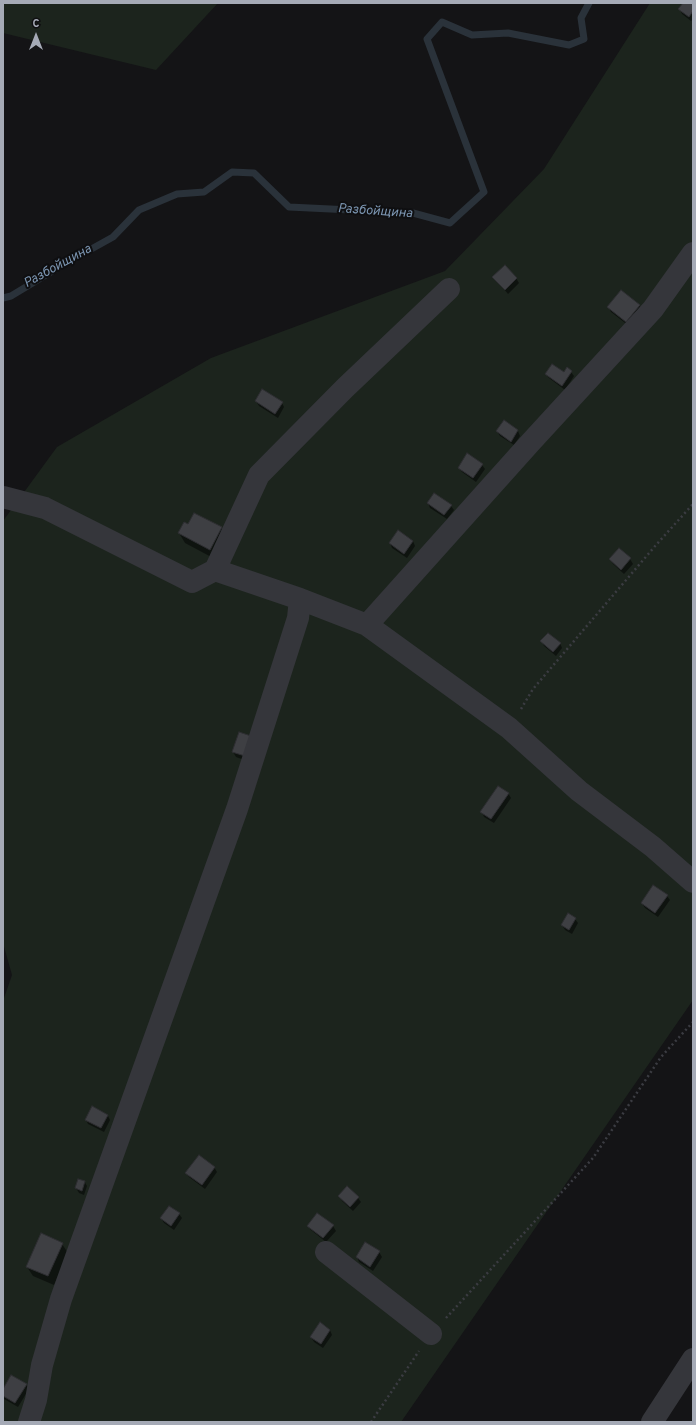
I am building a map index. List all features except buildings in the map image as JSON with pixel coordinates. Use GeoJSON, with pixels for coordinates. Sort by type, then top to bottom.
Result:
{"type":"FeatureCollection","features":[{"type":"Feature","properties":{"kind":"street"},"geometry":{"type":"LineString","coordinates":[[367,625],[530,443],[653,309],[693,253]]}},
{"type":"Feature","properties":{"kind":"street"},"geometry":{"type":"LineString","coordinates":[[3,497],[45,508],[192,582],[215,570],[259,475],[345,388],[449,289]]}},
{"type":"Feature","properties":{"kind":"street"},"geometry":{"type":"LineString","coordinates":[[215,570],[300,599],[367,625],[509,728],[579,791],[653,847],[693,882]]}},
{"type":"Feature","properties":{"kind":"street"},"geometry":{"type":"LineString","coordinates":[[29,1422],[36,1400],[42,1364],[62,1299],[237,809],[298,618],[300,599]]}},
{"type":"Feature","properties":{"kind":"street"},"geometry":{"type":"LineString","coordinates":[[326,1252],[431,1334]]}},
{"type":"Feature","properties":{"kind":"street"},"geometry":{"type":"LineString","coordinates":[[652,1422],[693,1359]]}},
{"type":"Feature","properties":{"kind":"path"},"geometry":{"type":"LineString","coordinates":[[509,728],[533,689],[693,504]]}},
{"type":"Feature","properties":{"kind":"path"},"geometry":{"type":"LineString","coordinates":[[371,1422],[431,1334],[593,1158],[661,1057],[693,1022]]}},
{"type":"Feature","properties":{"kind":"shaded area"},"geometry":{"type":"Polygon","coordinates":[[[3,3],[218,3],[156,70],[3,33],[3,3]]]}},
{"type":"Feature","properties":{"kind":"shaded area"},"geometry":{"type":"Polygon","coordinates":[[[650,3],[693,3],[693,1000],[401,1422],[3,1422],[3,1001],[12,975],[3,943],[3,521],[57,447],[211,358],[445,271],[544,169],[650,3]]]}},
{"type":"Feature","properties":{"kind":"waterway","name":"Разбойщина"},"geometry":{"type":"LineString","coordinates":[[3,298],[11,296],[113,237],[139,210],[177,194],[204,192],[232,172],[254,173],[289,207],[413,213],[450,223],[484,192],[427,39],[442,22],[472,35],[508,33],[569,45],[584,39],[581,18],[589,3]]}}]}
